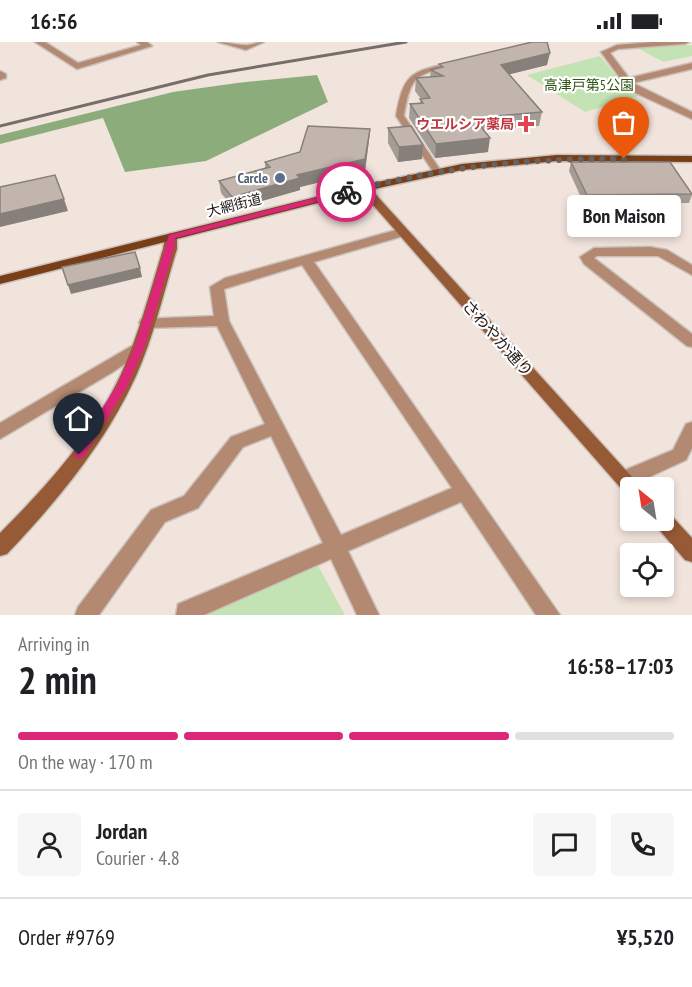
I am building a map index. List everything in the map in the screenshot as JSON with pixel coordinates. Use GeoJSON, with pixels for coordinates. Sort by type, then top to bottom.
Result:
{"type":"FeatureCollection","features":[{"type":"Feature","properties":{"kind":"main road","name":"大網街道"},"geometry":{"type":"LineString","coordinates":[[0,280],[437,171],[511,161],[557,158],[692,159]]}},
{"type":"Feature","properties":{"kind":"street"},"geometry":{"type":"LineString","coordinates":[[39,42],[77,66],[148,46],[141,42]]}},
{"type":"Feature","properties":{"kind":"street"},"geometry":{"type":"LineString","coordinates":[[686,42],[617,47],[605,52],[632,88],[692,116]]}},
{"type":"Feature","properties":{"kind":"street"},"geometry":{"type":"LineString","coordinates":[[626,82],[692,66]]}},
{"type":"Feature","properties":{"kind":"street","name":"さわやか通り"},"geometry":{"type":"LineString","coordinates":[[364,188],[624,477]]}},
{"type":"Feature","properties":{"kind":"street"},"geometry":{"type":"LineString","coordinates":[[368,615],[222,321],[217,287],[403,232]]}},
{"type":"Feature","properties":{"kind":"street"},"geometry":{"type":"LineString","coordinates":[[0,547],[46,500],[68,471],[117,396],[140,346],[170,249],[171,237]]}},
{"type":"Feature","properties":{"kind":"street"},"geometry":{"type":"LineString","coordinates":[[692,271],[662,253],[650,251],[594,252],[587,257],[589,261],[692,342]]}},
{"type":"Feature","properties":{"kind":"street"},"geometry":{"type":"LineString","coordinates":[[306,260],[549,615]]}},
{"type":"Feature","properties":{"kind":"street"},"geometry":{"type":"LineString","coordinates":[[146,323],[222,321]]}},
{"type":"Feature","properties":{"kind":"street"},"geometry":{"type":"LineString","coordinates":[[0,432],[140,346]]}},
{"type":"Feature","properties":{"kind":"street"},"geometry":{"type":"LineString","coordinates":[[86,615],[158,516],[191,502],[237,442],[274,428]]}},
{"type":"Feature","properties":{"kind":"street"},"geometry":{"type":"LineString","coordinates":[[640,477],[680,455],[692,429]]}},
{"type":"Feature","properties":{"kind":"street"},"geometry":{"type":"LineString","coordinates":[[186,612],[465,491]]}},
{"type":"Feature","properties":{"kind":"street"},"geometry":{"type":"LineString","coordinates":[[672,531],[692,554]]}},
{"type":"Feature","properties":{"kind":"lane"},"geometry":{"type":"LineString","coordinates":[[221,42],[246,48],[261,42]]}},
{"type":"Feature","properties":{"kind":"lane"},"geometry":{"type":"LineString","coordinates":[[437,171],[400,116],[405,87],[414,75],[460,62]]}},
{"type":"Feature","properties":{"kind":"green space"},"geometry":{"type":"Polygon","coordinates":[[[692,45],[692,56],[663,62],[638,48],[692,45]]]}},
{"type":"Feature","properties":{"kind":"green space","name":"高津戸第5公園"},"geometry":{"type":"Polygon","coordinates":[[[600,56],[625,86],[642,95],[585,112],[527,75],[600,56]]]}},
{"type":"Feature","properties":{"kind":"green space"},"geometry":{"type":"Polygon","coordinates":[[[317,75],[328,102],[206,161],[125,172],[103,118],[0,144],[0,135],[173,92],[317,75]]]}},
{"type":"Feature","properties":{"kind":"green space"},"geometry":{"type":"Polygon","coordinates":[[[316,562],[345,615],[198,615],[316,562]]]}},
{"type":"Feature","properties":{"kind":"building"},"geometry":{"type":"Polygon","coordinates":[[[532,42],[547,42],[550,53],[501,65],[542,112],[474,118],[490,138],[436,144],[410,104],[423,103],[420,99],[430,98],[416,78],[443,76],[431,70],[443,67],[439,64],[532,42]]]}},
{"type":"Feature","properties":{"kind":"building"},"geometry":{"type":"Polygon","coordinates":[[[308,126],[370,129],[365,159],[297,175],[300,178],[232,197],[219,181],[270,167],[265,162],[300,152],[308,126]]]}},
{"type":"Feature","properties":{"kind":"building"},"geometry":{"type":"Polygon","coordinates":[[[411,126],[423,145],[399,147],[388,128],[411,126]]]}},
{"type":"Feature","properties":{"kind":"building"},"geometry":{"type":"Polygon","coordinates":[[[571,162],[670,162],[692,194],[587,195],[571,162]]]}},
{"type":"Feature","properties":{"kind":"building"},"geometry":{"type":"Polygon","coordinates":[[[55,175],[64,199],[0,214],[0,187],[55,175]]]}},
{"type":"Feature","properties":{"kind":"building"},"geometry":{"type":"Polygon","coordinates":[[[135,252],[140,268],[68,285],[62,267],[135,252]]]}},
{"type":"Feature","properties":{"kind":"railway"},"geometry":{"type":"LineString","coordinates":[[0,126],[208,75],[406,42]]}},
{"type":"Feature","properties":{"kind":"way so far"},"geometry":{"type":"LineString","coordinates":[[346,192],[420,174],[511,161],[557,158],[624,159]]}},
{"type":"Feature","properties":{"kind":"place","name":"ウエルシア薬局"},"geometry":{"type":"Point","coordinates":[526,124]}},
{"type":"Feature","properties":{"kind":"place","name":"Bon Maison"},"geometry":{"type":"Point","coordinates":[624,159]}},
{"type":"Feature","properties":{"kind":"place","name":"Carcle"},"geometry":{"type":"Point","coordinates":[280,178]}},
{"type":"Feature","properties":{"kind":"route"},"geometry":{"type":"LineString","coordinates":[[79,455],[122,387],[140,346],[170,249],[171,237],[346,192]]}}]}
